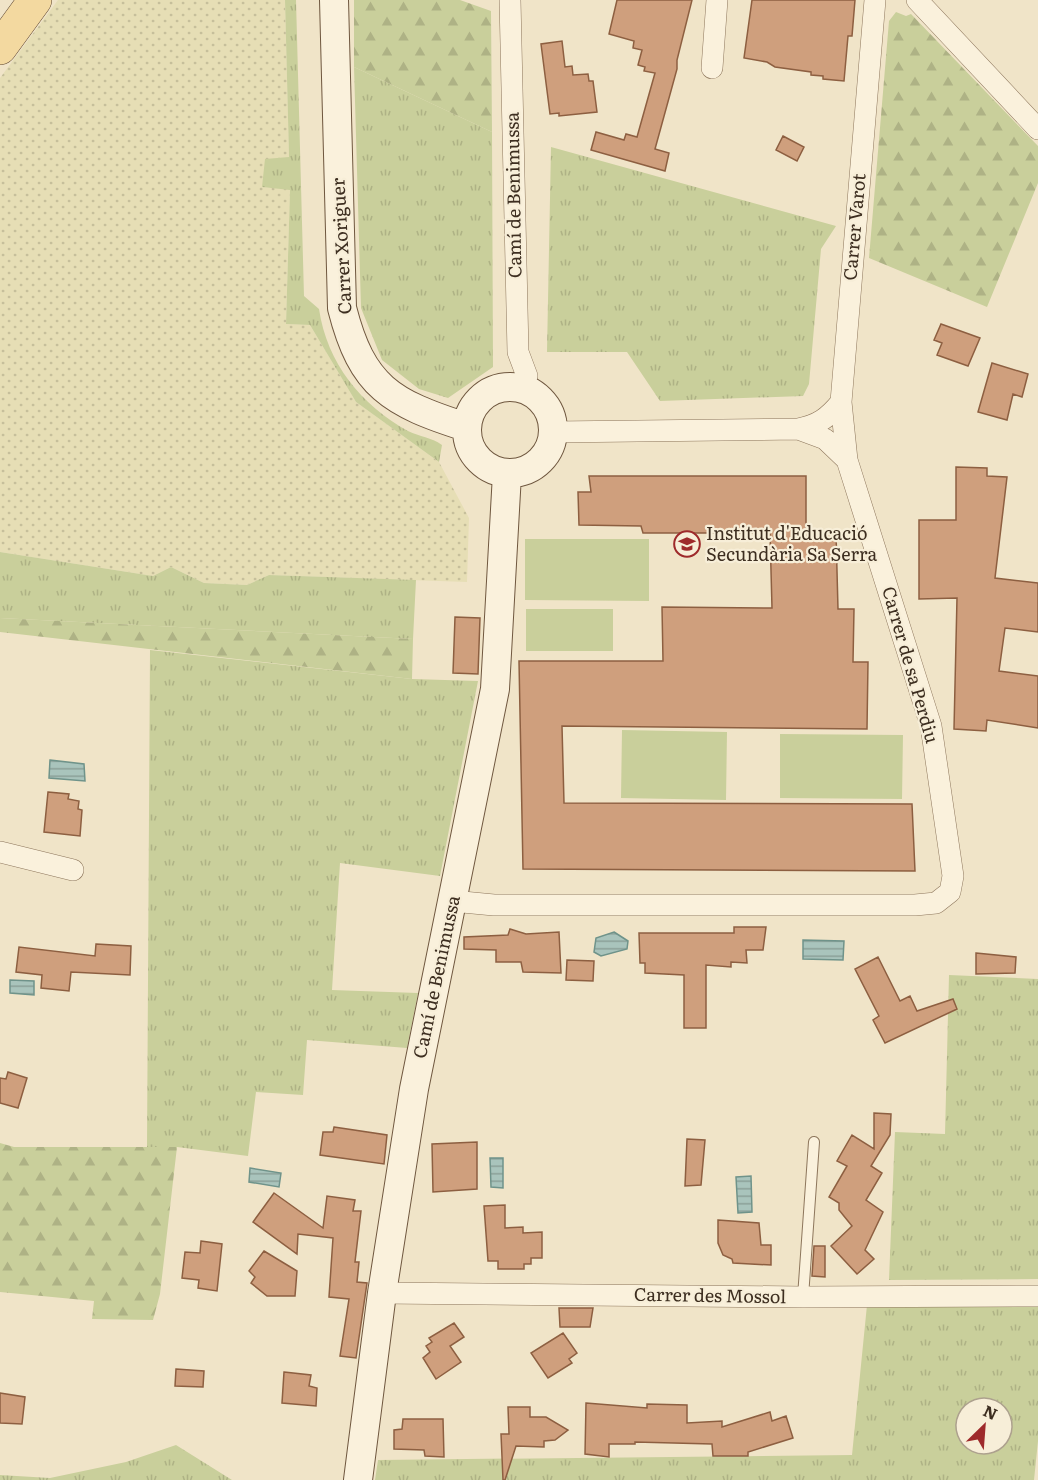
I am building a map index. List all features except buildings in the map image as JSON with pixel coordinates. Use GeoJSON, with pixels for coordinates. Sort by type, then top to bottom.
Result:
{"type":"FeatureCollection","features":[{"type":"Feature","properties":{"kind":"main road"},"geometry":{"type":"LineString","coordinates":[[0,48],[35,0]]}},
{"type":"Feature","properties":{"kind":"street","name":"Carrer Xoriguer"},"geometry":{"type":"LineString","coordinates":[[334,0],[342,308],[350,337],[368,374],[390,395],[426,414],[466,427]]}},
{"type":"Feature","properties":{"kind":"street","name":"Camí de Benimussa"},"geometry":{"type":"LineString","coordinates":[[510,0],[518,352],[527,376],[522,388]]}},
{"type":"Feature","properties":{"kind":"street"},"geometry":{"type":"LineString","coordinates":[[712,68],[717,0]]}},
{"type":"Feature","properties":{"kind":"street","name":"Carrer Varot"},"geometry":{"type":"LineString","coordinates":[[847,460],[841,402],[874,0]]}},
{"type":"Feature","properties":{"kind":"street"},"geometry":{"type":"LineString","coordinates":[[917,0],[1038,129]]}},
{"type":"Feature","properties":{"kind":"street"},"geometry":{"type":"LineString","coordinates":[[503,386],[522,388],[539,397],[551,413],[554,432],[547,454],[530,469],[507,474],[486,467],[470,449],[466,427],[472,408],[485,393],[503,386]]}},
{"type":"Feature","properties":{"kind":"street"},"geometry":{"type":"LineString","coordinates":[[798,429],[816,425],[829,416],[841,402]]}},
{"type":"Feature","properties":{"kind":"street","name":"Carrer de sa Perdiu"},"geometry":{"type":"LineString","coordinates":[[452,901],[494,905],[915,905],[936,903],[950,892],[953,876],[932,726],[847,460],[825,439],[798,429],[554,432]]}},
{"type":"Feature","properties":{"kind":"street","name":"Camí de Benimussa"},"geometry":{"type":"LineString","coordinates":[[358,1480],[382,1293],[414,1089],[495,689],[507,474]]}},
{"type":"Feature","properties":{"kind":"street"},"geometry":{"type":"LineString","coordinates":[[0,852],[73,870]]}},
{"type":"Feature","properties":{"kind":"street","name":"Carrer des Mossol"},"geometry":{"type":"LineString","coordinates":[[382,1293],[803,1297],[1038,1296]]}},
{"type":"Feature","properties":{"kind":"lane"},"geometry":{"type":"LineString","coordinates":[[803,1297],[814,1142]]}},
{"type":"Feature","properties":{"kind":"shaded area"},"geometry":{"type":"Polygon","coordinates":[[[58,0],[285,0],[289,157],[262,187],[290,189],[286,324],[310,325],[356,402],[439,462],[469,518],[467,582],[269,575],[247,585],[204,583],[171,567],[153,576],[0,552],[0,78],[58,0]]]}},
{"type":"Feature","properties":{"kind":"green space"},"geometry":{"type":"Polygon","coordinates":[[[285,0],[296,0],[304,296],[319,309],[323,329],[338,364],[361,395],[391,421],[408,431],[442,445],[439,462],[356,402],[310,325],[286,324],[290,190],[262,187],[265,159],[289,157],[285,0]]]}},
{"type":"Feature","properties":{"kind":"green space"},"geometry":{"type":"Polygon","coordinates":[[[354,0],[460,0],[491,11],[492,132],[354,67],[354,0]]]}},
{"type":"Feature","properties":{"kind":"green space"},"geometry":{"type":"Polygon","coordinates":[[[896,12],[906,16],[911,14],[1038,146],[1038,183],[987,307],[869,258],[889,21],[896,12]]]}},
{"type":"Feature","properties":{"kind":"green space"},"geometry":{"type":"Polygon","coordinates":[[[354,67],[492,132],[493,367],[448,398],[419,389],[382,360],[361,308],[354,67]]]}},
{"type":"Feature","properties":{"kind":"green space"},"geometry":{"type":"Polygon","coordinates":[[[551,147],[836,226],[821,249],[809,384],[803,396],[660,401],[627,352],[547,352],[551,147]]]}},
{"type":"Feature","properties":{"kind":"green space"},"geometry":{"type":"Polygon","coordinates":[[[525,539],[649,539],[649,601],[525,600],[525,539]]]}},
{"type":"Feature","properties":{"kind":"green space"},"geometry":{"type":"Polygon","coordinates":[[[0,552],[153,576],[171,567],[204,583],[247,585],[269,575],[416,580],[413,639],[0,618],[0,552]]]}},
{"type":"Feature","properties":{"kind":"green space"},"geometry":{"type":"Polygon","coordinates":[[[526,609],[613,609],[613,651],[526,651],[526,609]]]}},
{"type":"Feature","properties":{"kind":"green space"},"geometry":{"type":"Polygon","coordinates":[[[0,618],[413,639],[412,679],[0,632],[0,618]]]}},
{"type":"Feature","properties":{"kind":"green space"},"geometry":{"type":"Polygon","coordinates":[[[150,650],[412,679],[478,681],[440,876],[340,863],[332,990],[418,993],[407,1048],[307,1040],[303,1095],[256,1092],[248,1156],[177,1147],[147,1147],[150,650]]]}},
{"type":"Feature","properties":{"kind":"green space"},"geometry":{"type":"Polygon","coordinates":[[[622,730],[727,732],[726,800],[621,798],[622,730]]]}},
{"type":"Feature","properties":{"kind":"green space"},"geometry":{"type":"Polygon","coordinates":[[[780,734],[903,735],[902,799],[780,798],[780,734]]]}},
{"type":"Feature","properties":{"kind":"green space"},"geometry":{"type":"Polygon","coordinates":[[[949,975],[1038,979],[1038,1279],[889,1280],[895,1132],[945,1134],[949,975]]]}},
{"type":"Feature","properties":{"kind":"green space"},"geometry":{"type":"Polygon","coordinates":[[[0,1143],[14,1147],[177,1147],[160,1294],[153,1320],[92,1319],[94,1301],[0,1292],[0,1143]]]}},
{"type":"Feature","properties":{"kind":"green space"},"geometry":{"type":"Polygon","coordinates":[[[867,1305],[1038,1306],[1038,1441],[1034,1480],[375,1480],[378,1460],[852,1455],[867,1305]]]}},
{"type":"Feature","properties":{"kind":"green space"},"geometry":{"type":"Polygon","coordinates":[[[176,1445],[232,1480],[0,1480],[0,1475],[50,1478],[126,1462],[176,1445]]]}},
{"type":"Feature","properties":{"kind":"water"},"geometry":{"type":"Polygon","coordinates":[[[50,760],[84,764],[85,781],[49,778],[50,760]]]}},
{"type":"Feature","properties":{"kind":"water"},"geometry":{"type":"Polygon","coordinates":[[[614,932],[628,941],[627,949],[601,956],[594,952],[596,938],[614,932]]]}},
{"type":"Feature","properties":{"kind":"water"},"geometry":{"type":"Polygon","coordinates":[[[803,940],[844,941],[843,960],[803,959],[803,940]]]}},
{"type":"Feature","properties":{"kind":"water"},"geometry":{"type":"Polygon","coordinates":[[[10,980],[34,981],[34,995],[10,993],[10,980]]]}},
{"type":"Feature","properties":{"kind":"water"},"geometry":{"type":"Polygon","coordinates":[[[490,1158],[503,1158],[503,1188],[491,1187],[490,1158]]]}},
{"type":"Feature","properties":{"kind":"water"},"geometry":{"type":"Polygon","coordinates":[[[250,1168],[281,1173],[279,1187],[249,1182],[250,1168]]]}},
{"type":"Feature","properties":{"kind":"water"},"geometry":{"type":"Polygon","coordinates":[[[751,1176],[752,1212],[738,1213],[736,1177],[751,1176]]]}},
{"type":"Feature","properties":{"kind":"place","name":"Institut d'Educació Secundària Sa Serra"},"geometry":{"type":"Point","coordinates":[687,544]}}]}
